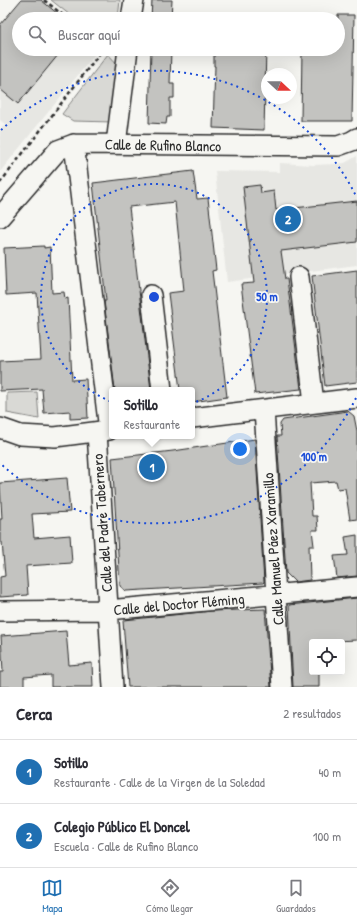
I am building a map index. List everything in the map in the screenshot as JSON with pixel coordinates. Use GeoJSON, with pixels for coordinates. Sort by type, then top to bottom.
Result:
{"type":"FeatureCollection","features":[{"type":"Feature","properties":{"kind":"street"},"geometry":{"type":"LineString","coordinates":[[132,12],[134,0]]}},
{"type":"Feature","properties":{"kind":"street"},"geometry":{"type":"LineString","coordinates":[[116,144],[127,56]]}},
{"type":"Feature","properties":{"kind":"street","name":"Calle de Rufino Blanco"},"geometry":{"type":"LineString","coordinates":[[2,212],[58,150],[74,144],[338,146],[357,138]]}},
{"type":"Feature","properties":{"kind":"street","name":"Calle del Padre Tabernero"},"geometry":{"type":"LineString","coordinates":[[74,144],[106,430],[108,610],[113,687]]}},
{"type":"Feature","properties":{"kind":"street"},"geometry":{"type":"LineString","coordinates":[[299,277],[314,403]]}},
{"type":"Feature","properties":{"kind":"street"},"geometry":{"type":"LineString","coordinates":[[152,294],[162,387]]}},
{"type":"Feature","properties":{"kind":"street"},"geometry":{"type":"LineString","coordinates":[[195,418],[357,398]]}},
{"type":"Feature","properties":{"kind":"street","name":"Calle Manuel Páez Xaramillo"},"geometry":{"type":"LineString","coordinates":[[264,410],[282,687]]}},
{"type":"Feature","properties":{"kind":"street"},"geometry":{"type":"LineString","coordinates":[[0,428],[20,435],[55,437],[106,430]]}},
{"type":"Feature","properties":{"kind":"street","name":"Calle del Doctor Fléming"},"geometry":{"type":"LineString","coordinates":[[0,611],[108,610],[357,587]]}},
{"type":"Feature","properties":{"kind":"path"},"geometry":{"type":"LineString","coordinates":[[44,0],[59,12]]}},
{"type":"Feature","properties":{"kind":"path"},"geometry":{"type":"LineString","coordinates":[[0,183],[98,56]]}},
{"type":"Feature","properties":{"kind":"shaded area"},"geometry":{"type":"Polygon","coordinates":[[[51,0],[120,0],[119,12],[66,12],[51,0]]]}},
{"type":"Feature","properties":{"kind":"shaded area"},"geometry":{"type":"Polygon","coordinates":[[[57,56],[93,56],[0,172],[0,130],[5,124],[0,120],[0,89],[18,104],[57,56]]]}},
{"type":"Feature","properties":{"kind":"shaded area"},"geometry":{"type":"Polygon","coordinates":[[[106,56],[110,56],[119,66],[113,122],[73,121],[62,114],[106,56]]]}},
{"type":"Feature","properties":{"kind":"shaded area"},"geometry":{"type":"Polygon","coordinates":[[[357,156],[357,265],[227,282],[215,171],[280,172],[280,163],[313,165],[335,164],[345,163],[357,156]]]}},
{"type":"Feature","properties":{"kind":"shaded area"},"geometry":{"type":"Polygon","coordinates":[[[37,392],[39,419],[7,413],[7,393],[37,392]]]}},
{"type":"Feature","properties":{"kind":"building"},"geometry":{"type":"Polygon","coordinates":[[[21,0],[41,0],[56,12],[12,12],[12,56],[57,56],[18,104],[0,89],[0,25],[21,0]]]}},
{"type":"Feature","properties":{"kind":"building"},"geometry":{"type":"Polygon","coordinates":[[[152,0],[172,0],[171,12],[151,12],[152,0]]]}},
{"type":"Feature","properties":{"kind":"building"},"geometry":{"type":"Polygon","coordinates":[[[345,15],[354,15],[352,121],[301,121],[302,56],[345,56],[345,15]]]}},
{"type":"Feature","properties":{"kind":"building"},"geometry":{"type":"Polygon","coordinates":[[[151,56],[171,56],[170,84],[174,84],[174,98],[170,98],[170,117],[167,117],[166,124],[149,123],[151,56]]]}},
{"type":"Feature","properties":{"kind":"building"},"geometry":{"type":"Polygon","coordinates":[[[214,56],[266,56],[266,68],[261,68],[261,104],[265,104],[264,130],[213,128],[214,56]]]}},
{"type":"Feature","properties":{"kind":"building"},"geometry":{"type":"Polygon","coordinates":[[[193,171],[197,199],[208,198],[216,270],[212,271],[227,397],[195,402],[195,387],[180,387],[168,293],[184,291],[175,202],[129,207],[151,387],[115,387],[104,301],[106,301],[93,183],[193,171]]]}},
{"type":"Feature","properties":{"kind":"building"},"geometry":{"type":"Polygon","coordinates":[[[260,185],[261,193],[274,191],[276,210],[357,201],[357,242],[281,251],[285,279],[287,279],[301,389],[255,394],[241,284],[254,283],[243,187],[260,185]]]}},
{"type":"Feature","properties":{"kind":"building"},"geometry":{"type":"Polygon","coordinates":[[[44,246],[44,248],[50,247],[52,293],[64,292],[65,299],[68,298],[72,380],[86,379],[88,418],[70,419],[70,411],[44,413],[42,389],[0,391],[0,361],[41,359],[37,293],[6,295],[4,248],[44,246]]]}},
{"type":"Feature","properties":{"kind":"building"},"geometry":{"type":"Polygon","coordinates":[[[357,270],[357,382],[325,386],[312,276],[357,270]]]}},
{"type":"Feature","properties":{"kind":"building"},"geometry":{"type":"Polygon","coordinates":[[[348,411],[354,416],[357,431],[357,519],[350,520],[345,488],[338,489],[336,481],[310,483],[312,516],[317,516],[318,530],[312,530],[314,546],[309,546],[310,580],[295,582],[286,573],[277,436],[281,436],[280,424],[283,420],[348,411]]]}},
{"type":"Feature","properties":{"kind":"building"},"geometry":{"type":"Polygon","coordinates":[[[255,439],[264,582],[126,591],[120,586],[112,458],[255,439]]]}},
{"type":"Feature","properties":{"kind":"building"},"geometry":{"type":"Polygon","coordinates":[[[67,478],[70,512],[32,514],[34,538],[70,535],[72,563],[26,566],[28,595],[0,597],[0,577],[5,576],[2,542],[0,542],[0,519],[2,519],[0,483],[67,478]]]}},
{"type":"Feature","properties":{"kind":"building"},"geometry":{"type":"Polygon","coordinates":[[[357,535],[357,576],[337,578],[334,556],[348,555],[345,537],[357,535]]]}},
{"type":"Feature","properties":{"kind":"building"},"geometry":{"type":"Polygon","coordinates":[[[357,598],[357,640],[309,639],[309,675],[319,675],[319,687],[293,687],[289,605],[357,598]]]}},
{"type":"Feature","properties":{"kind":"building"},"geometry":{"type":"Polygon","coordinates":[[[265,609],[271,687],[128,687],[124,620],[212,611],[265,609]]]}},
{"type":"Feature","properties":{"kind":"building"},"geometry":{"type":"Polygon","coordinates":[[[66,631],[69,665],[92,663],[93,687],[51,687],[51,675],[24,677],[24,687],[0,687],[0,672],[3,672],[1,636],[66,631]]]}},
{"type":"Feature","properties":{"kind":"place","name":"Colegio Público El Doncel"},"geometry":{"type":"Point","coordinates":[288,219]}},
{"type":"Feature","properties":{"kind":"place","name":"Sotillo"},"geometry":{"type":"Point","coordinates":[152,467]}}]}
